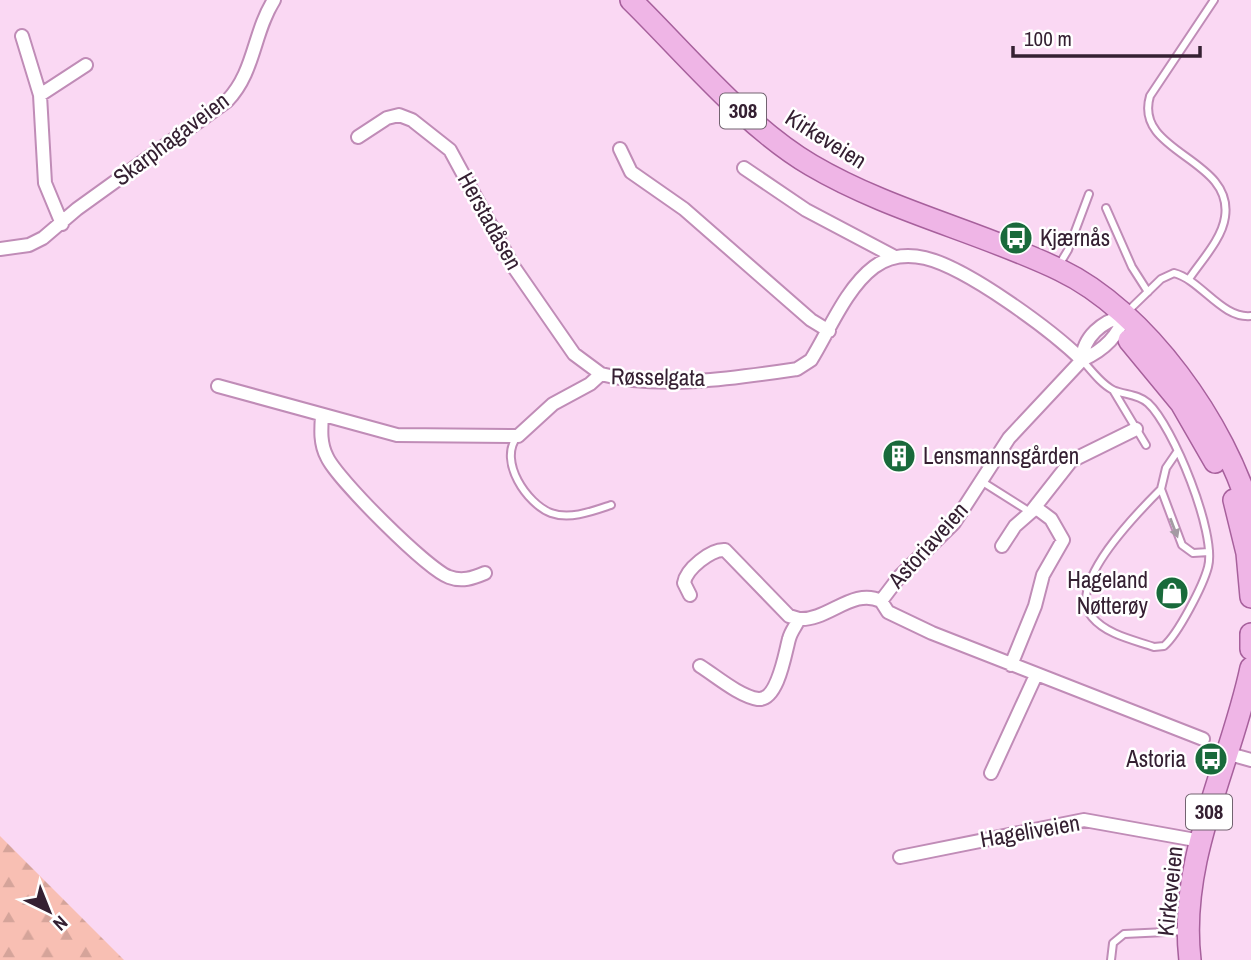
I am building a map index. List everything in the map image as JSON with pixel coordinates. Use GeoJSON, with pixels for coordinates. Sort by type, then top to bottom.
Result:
{"type":"FeatureCollection","features":[{"type":"Feature","properties":{"kind":"main road","name":"Kirkeveien"},"geometry":{"type":"LineString","coordinates":[[631,0],[751,119],[808,164],[873,197],[1034,260],[1055,272],[1164,356],[1198,402],[1229,456],[1251,515]]}},
{"type":"Feature","properties":{"kind":"main road","name":"Kirkeveien"},"geometry":{"type":"LineString","coordinates":[[1117,322],[1181,403],[1229,489],[1244,541],[1251,597]]}},
{"type":"Feature","properties":{"kind":"main road"},"geometry":{"type":"LineString","coordinates":[[1251,634],[1251,649]]}},
{"type":"Feature","properties":{"kind":"main road","name":"Kirkeveien"},"geometry":{"type":"LineString","coordinates":[[1190,960],[1191,892],[1201,841],[1251,668]]}},
{"type":"Feature","properties":{"kind":"street","name":"Skarphagaveien"},"geometry":{"type":"LineString","coordinates":[[0,249],[29,246],[62,224],[77,209],[200,121],[239,89],[251,62],[259,28],[274,0]]}},
{"type":"Feature","properties":{"kind":"street"},"geometry":{"type":"LineString","coordinates":[[22,36],[40,95],[45,183],[62,224]]}},
{"type":"Feature","properties":{"kind":"street"},"geometry":{"type":"LineString","coordinates":[[40,95],[86,65]]}},
{"type":"Feature","properties":{"kind":"street","name":"Herstadåsen"},"geometry":{"type":"LineString","coordinates":[[358,137],[387,118],[399,115],[445,145],[513,266],[574,354],[601,374]]}},
{"type":"Feature","properties":{"kind":"street"},"geometry":{"type":"LineString","coordinates":[[620,149],[631,172],[684,209],[811,320],[829,331]]}},
{"type":"Feature","properties":{"kind":"street"},"geometry":{"type":"LineString","coordinates":[[744,168],[806,210],[895,257],[923,257],[965,276],[1067,346],[1082,360]]}},
{"type":"Feature","properties":{"kind":"street","name":"Røsselgata"},"geometry":{"type":"LineString","coordinates":[[518,436],[553,404],[590,384],[601,374],[622,380],[697,380],[797,369],[811,360],[866,274],[895,257]]}},
{"type":"Feature","properties":{"kind":"street","name":"Astoriaveien"},"geometry":{"type":"LineString","coordinates":[[881,601],[894,582],[954,523],[1015,430],[1082,360],[1083,347],[1117,322]]}},
{"type":"Feature","properties":{"kind":"street"},"geometry":{"type":"LineString","coordinates":[[218,386],[397,435],[518,436]]}},
{"type":"Feature","properties":{"kind":"street"},"geometry":{"type":"LineString","coordinates":[[322,415],[321,443],[328,461],[363,500],[445,575],[463,580],[485,573]]}},
{"type":"Feature","properties":{"kind":"street"},"geometry":{"type":"LineString","coordinates":[[1002,546],[1015,526],[1033,510],[1071,461],[1136,429]]}},
{"type":"Feature","properties":{"kind":"street"},"geometry":{"type":"LineString","coordinates":[[1011,665],[1035,606],[1043,575],[1063,540],[1051,519],[1033,510]]}},
{"type":"Feature","properties":{"kind":"street"},"geometry":{"type":"LineString","coordinates":[[690,594],[684,583],[688,574],[712,552],[725,550],[789,616],[799,620],[791,633],[777,681],[764,698],[753,697],[700,666]]}},
{"type":"Feature","properties":{"kind":"street","name":"Astoriaveien"},"geometry":{"type":"LineString","coordinates":[[799,620],[817,618],[863,597],[881,601],[888,612],[897,618],[1203,739]]}},
{"type":"Feature","properties":{"kind":"street"},"geometry":{"type":"LineString","coordinates":[[991,773],[1036,675]]}},
{"type":"Feature","properties":{"kind":"street"},"geometry":{"type":"LineString","coordinates":[[1226,753],[1251,760]]}},
{"type":"Feature","properties":{"kind":"street","name":"Hageliveien"},"geometry":{"type":"LineString","coordinates":[[900,857],[1084,820],[1201,841]]}},
{"type":"Feature","properties":{"kind":"lane"},"geometry":{"type":"LineString","coordinates":[[1189,279],[1220,232],[1225,217],[1224,200],[1212,178],[1155,132],[1147,116],[1147,107],[1150,96],[1214,0]]}},
{"type":"Feature","properties":{"kind":"lane"},"geometry":{"type":"LineString","coordinates":[[1055,272],[1069,250],[1089,194]]}},
{"type":"Feature","properties":{"kind":"lane"},"geometry":{"type":"LineString","coordinates":[[1106,208],[1132,267],[1148,292]]}},
{"type":"Feature","properties":{"kind":"lane"},"geometry":{"type":"LineString","coordinates":[[1117,322],[1167,274],[1174,273],[1189,279],[1234,313],[1251,316]]}},
{"type":"Feature","properties":{"kind":"lane"},"geometry":{"type":"LineString","coordinates":[[1082,360],[1113,390],[1146,445]]}},
{"type":"Feature","properties":{"kind":"lane"},"geometry":{"type":"LineString","coordinates":[[1113,390],[1131,393],[1148,403],[1177,452],[1204,518],[1209,566],[1178,630],[1164,646],[1154,647],[1108,630],[1091,616],[1084,599],[1105,551],[1161,489],[1166,468],[1177,452]]}},
{"type":"Feature","properties":{"kind":"lane"},"geometry":{"type":"LineString","coordinates":[[518,436],[511,447],[514,470],[527,495],[541,507],[566,516],[611,505]]}},
{"type":"Feature","properties":{"kind":"lane"},"geometry":{"type":"LineString","coordinates":[[981,481],[1033,510]]}},
{"type":"Feature","properties":{"kind":"lane"},"geometry":{"type":"LineString","coordinates":[[1161,489],[1177,536],[1193,553],[1206,553]]}},
{"type":"Feature","properties":{"kind":"lane"},"geometry":{"type":"LineString","coordinates":[[1111,960],[1113,943],[1124,934],[1189,931]]}},
{"type":"Feature","properties":{"kind":"green space"},"geometry":{"type":"Polygon","coordinates":[[[0,836],[124,960],[0,960],[0,836]]]}},
{"type":"Feature","properties":{"kind":"place","name":"Kjærnås"},"geometry":{"type":"Point","coordinates":[1016,238]}},
{"type":"Feature","properties":{"kind":"place","name":"Lensmannsgården"},"geometry":{"type":"Point","coordinates":[899,456]}},
{"type":"Feature","properties":{"kind":"place","name":"Hageland Nøtterøy"},"geometry":{"type":"Point","coordinates":[1172,593]}},
{"type":"Feature","properties":{"kind":"place","name":"Astoria"},"geometry":{"type":"Point","coordinates":[1211,759]}}]}
